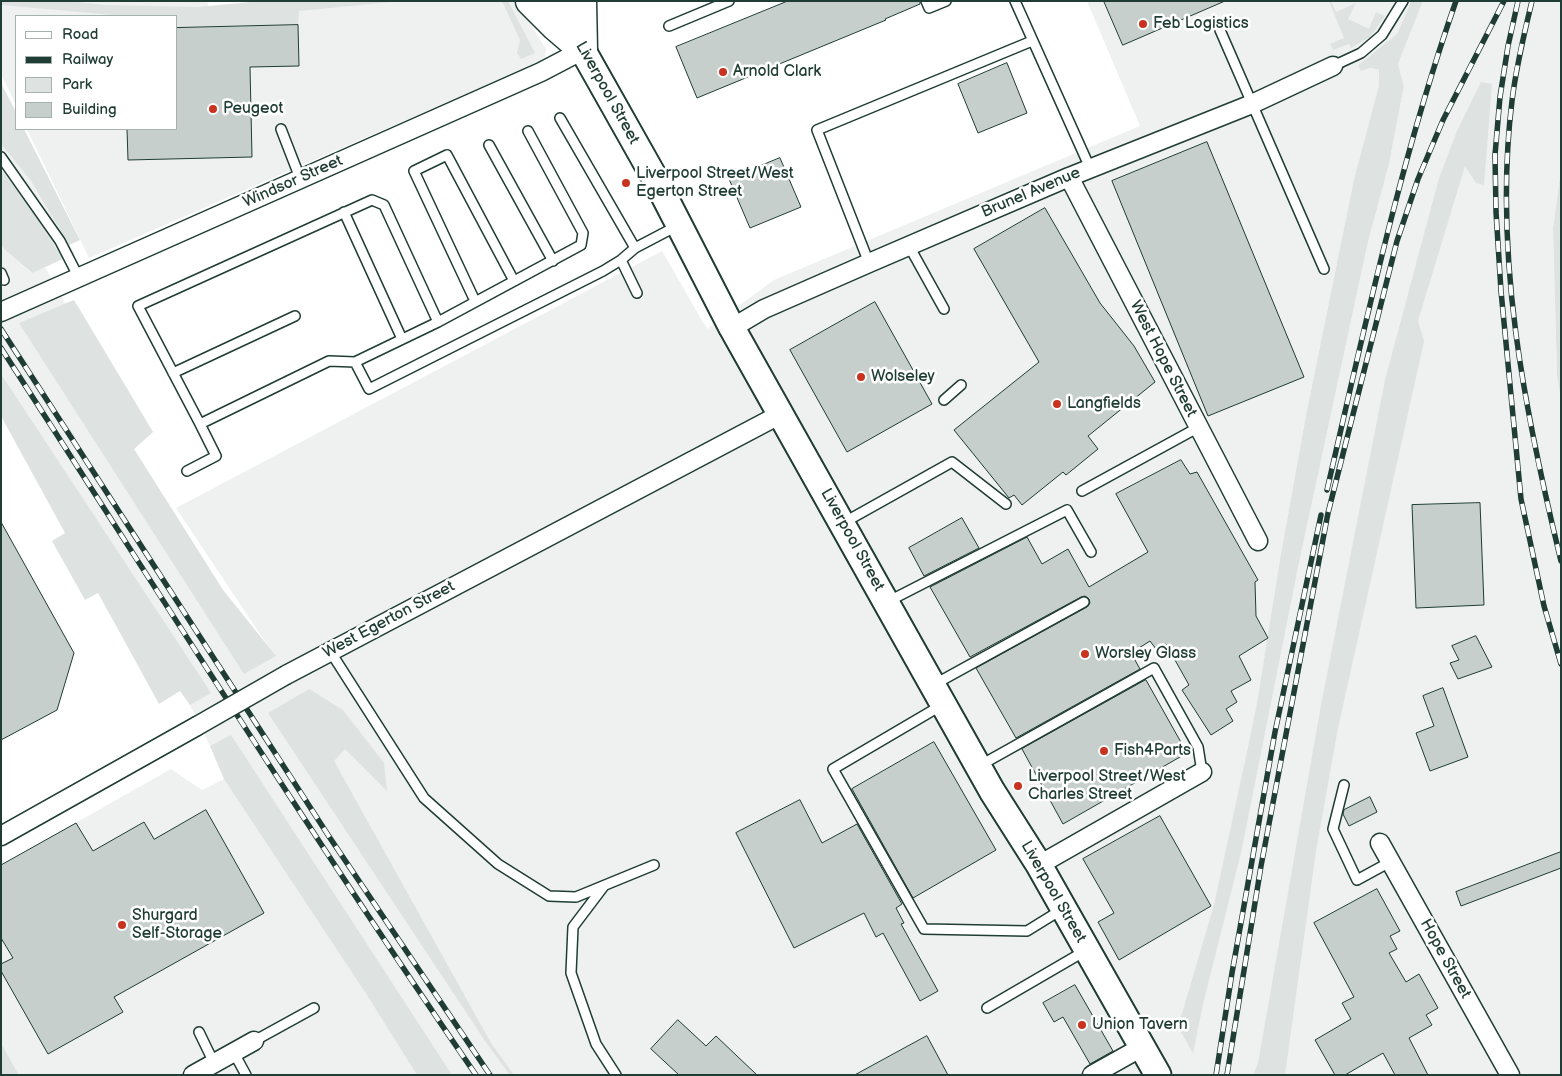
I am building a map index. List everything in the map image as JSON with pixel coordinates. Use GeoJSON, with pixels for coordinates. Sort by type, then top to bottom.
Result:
{"type":"FeatureCollection","features":[{"type":"Feature","properties":{"kind":"highway"},"geometry":{"type":"LineString","coordinates":[[530,1],[583,50]]}},
{"type":"Feature","properties":{"kind":"highway"},"geometry":{"type":"LineString","coordinates":[[582,1],[583,50]]}},
{"type":"Feature","properties":{"kind":"street","name":"Liverpool Street"},"geometry":{"type":"LineString","coordinates":[[555,1],[679,224],[732,328],[979,766],[1064,908],[1158,1075]]}},
{"type":"Feature","properties":{"kind":"street","name":"Windsor Street"},"geometry":{"type":"LineString","coordinates":[[1,312],[79,279],[300,178],[541,72],[583,50]]}},
{"type":"Feature","properties":{"kind":"street","name":"Brunel Avenue"},"geometry":{"type":"LineString","coordinates":[[732,328],[764,309],[869,263],[1090,168],[1252,104],[1333,66]]}},
{"type":"Feature","properties":{"kind":"street","name":"West Hope Street"},"geometry":{"type":"LineString","coordinates":[[1069,177],[1258,541]]}},
{"type":"Feature","properties":{"kind":"street","name":"West Egerton Street"},"geometry":{"type":"LineString","coordinates":[[1,836],[330,651],[781,414]]}},
{"type":"Feature","properties":{"kind":"street"},"geometry":{"type":"LineString","coordinates":[[1039,865],[1202,772]]}},
{"type":"Feature","properties":{"kind":"street","name":"Hope Street"},"geometry":{"type":"LineString","coordinates":[[1380,843],[1510,1075]]}},
{"type":"Feature","properties":{"kind":"street"},"geometry":{"type":"LineString","coordinates":[[193,1075],[254,1041]]}},
{"type":"Feature","properties":{"kind":"street"},"geometry":{"type":"LineString","coordinates":[[1092,1075],[1142,1047]]}},
{"type":"Feature","properties":{"kind":"lane"},"geometry":{"type":"LineString","coordinates":[[668,26],[729,1]]}},
{"type":"Feature","properties":{"kind":"lane"},"geometry":{"type":"LineString","coordinates":[[926,1],[929,8],[946,1]]}},
{"type":"Feature","properties":{"kind":"lane"},"geometry":{"type":"LineString","coordinates":[[1015,1],[1090,168]]}},
{"type":"Feature","properties":{"kind":"lane"},"geometry":{"type":"LineString","coordinates":[[1333,66],[1361,53],[1382,35],[1403,1]]}},
{"type":"Feature","properties":{"kind":"lane"},"geometry":{"type":"LineString","coordinates":[[1220,30],[1324,269]]}},
{"type":"Feature","properties":{"kind":"lane"},"geometry":{"type":"LineString","coordinates":[[869,263],[817,130],[1032,42]]}},
{"type":"Feature","properties":{"kind":"lane"},"geometry":{"type":"LineString","coordinates":[[560,118],[635,248]]}},
{"type":"Feature","properties":{"kind":"lane"},"geometry":{"type":"LineString","coordinates":[[281,129],[300,178]]}},
{"type":"Feature","properties":{"kind":"lane"},"geometry":{"type":"LineString","coordinates":[[200,424],[330,361],[355,362],[438,322],[581,245],[583,233],[528,131]]}},
{"type":"Feature","properties":{"kind":"lane"},"geometry":{"type":"LineString","coordinates":[[489,145],[553,261]]}},
{"type":"Feature","properties":{"kind":"lane"},"geometry":{"type":"LineString","coordinates":[[475,302],[414,171],[447,155],[514,281]]}},
{"type":"Feature","properties":{"kind":"lane"},"geometry":{"type":"LineString","coordinates":[[1,156],[60,241],[79,279]]}},
{"type":"Feature","properties":{"kind":"lane"},"geometry":{"type":"LineString","coordinates":[[187,471],[216,456],[138,306],[372,200],[384,205],[438,322]]}},
{"type":"Feature","properties":{"kind":"lane"},"geometry":{"type":"LineString","coordinates":[[344,212],[402,338]]}},
{"type":"Feature","properties":{"kind":"lane"},"geometry":{"type":"LineString","coordinates":[[355,362],[370,389],[603,271],[621,260],[635,248],[679,224]]}},
{"type":"Feature","properties":{"kind":"lane"},"geometry":{"type":"LineString","coordinates":[[909,246],[944,309]]}},
{"type":"Feature","properties":{"kind":"lane"},"geometry":{"type":"LineString","coordinates":[[621,260],[637,293]]}},
{"type":"Feature","properties":{"kind":"lane"},"geometry":{"type":"LineString","coordinates":[[172,373],[295,316]]}},
{"type":"Feature","properties":{"kind":"lane"},"geometry":{"type":"LineString","coordinates":[[944,400],[961,385]]}},
{"type":"Feature","properties":{"kind":"lane"},"geometry":{"type":"LineString","coordinates":[[1082,491],[1199,427]]}},
{"type":"Feature","properties":{"kind":"lane"},"geometry":{"type":"LineString","coordinates":[[842,523],[952,462],[1006,504]]}},
{"type":"Feature","properties":{"kind":"lane"},"geometry":{"type":"LineString","coordinates":[[887,602],[1067,510],[1091,552]]}},
{"type":"Feature","properties":{"kind":"lane"},"geometry":{"type":"LineString","coordinates":[[1064,908],[1027,931],[924,930],[833,769],[938,694],[1084,602]]}},
{"type":"Feature","properties":{"kind":"lane"},"geometry":{"type":"LineString","coordinates":[[330,651],[424,798],[498,864],[549,896],[576,897],[654,865]]}},
{"type":"Feature","properties":{"kind":"lane"},"geometry":{"type":"LineString","coordinates":[[979,766],[1154,668],[1198,747],[1202,772]]}},
{"type":"Feature","properties":{"kind":"lane"},"geometry":{"type":"LineString","coordinates":[[1344,785],[1332,829],[1357,880],[1390,862]]}},
{"type":"Feature","properties":{"kind":"lane"},"geometry":{"type":"LineString","coordinates":[[604,886],[573,927],[571,973],[596,1044],[616,1075]]}},
{"type":"Feature","properties":{"kind":"lane"},"geometry":{"type":"LineString","coordinates":[[987,1008],[1087,950]]}},
{"type":"Feature","properties":{"kind":"lane"},"geometry":{"type":"LineString","coordinates":[[254,1041],[314,1008]]}},
{"type":"Feature","properties":{"kind":"lane"},"geometry":{"type":"LineString","coordinates":[[199,1032],[214,1064]]}},
{"type":"Feature","properties":{"kind":"lane"},"geometry":{"type":"LineString","coordinates":[[234,1053],[246,1075]]}},
{"type":"Feature","properties":{"kind":"shaded area"},"geometry":{"type":"Polygon","coordinates":[[[1,1],[207,1],[209,7],[261,1],[516,1],[546,49],[545,57],[537,63],[89,258],[27,130],[178,130],[178,15],[15,15],[15,103],[1,74],[1,1]]]}},
{"type":"Feature","properties":{"kind":"shaded area"},"geometry":{"type":"Polygon","coordinates":[[[1087,1],[1411,1],[1397,34],[1358,65],[1379,70],[1379,85],[1354,179],[1306,415],[1280,559],[1257,704],[1245,761],[1229,882],[1242,849],[1299,563],[1368,242],[1389,164],[1404,86],[1398,64],[1423,1],[1561,1],[1561,169],[1553,228],[1557,376],[1561,401],[1561,1075],[19,1075],[1,1043],[1,865],[171,769],[202,790],[224,779],[190,705],[27,450],[1,388],[1,245],[31,273],[45,267],[65,303],[74,300],[153,432],[134,449],[223,590],[270,649],[176,508],[662,251],[707,329],[774,280],[1140,126],[1087,1]]]}},
{"type":"Feature","properties":{"kind":"shaded area"},"geometry":{"type":"Polygon","coordinates":[[[1,144],[31,181],[75,254],[63,259],[26,201],[1,169],[1,144]]]}},
{"type":"Feature","properties":{"kind":"green space"},"geometry":{"type":"Polygon","coordinates":[[[1,1],[70,1],[104,5],[198,7],[261,1],[402,1],[299,11],[298,25],[178,28],[178,15],[113,15],[1,5],[1,1]]]}},
{"type":"Feature","properties":{"kind":"green space"},"geometry":{"type":"Polygon","coordinates":[[[501,1],[508,1],[535,53],[521,59],[517,53],[520,40],[501,1]]]}},
{"type":"Feature","properties":{"kind":"green space"},"geometry":{"type":"Polygon","coordinates":[[[1329,1],[1331,1],[1336,12],[1356,3],[1348,19],[1369,29],[1376,12],[1385,16],[1370,37],[1351,48],[1349,44],[1333,50],[1330,44],[1344,38],[1329,1]]]}},
{"type":"Feature","properties":{"kind":"green space"},"geometry":{"type":"Polygon","coordinates":[[[1411,1],[1423,1],[1398,64],[1404,86],[1389,164],[1368,242],[1299,563],[1242,849],[1204,1000],[1193,1053],[1178,1027],[1214,905],[1245,761],[1257,703],[1306,415],[1354,179],[1379,85],[1379,70],[1370,68],[1361,71],[1358,65],[1397,34],[1411,1]]]}},
{"type":"Feature","properties":{"kind":"green space"},"geometry":{"type":"Polygon","coordinates":[[[1481,82],[1492,84],[1484,185],[1476,183],[1465,166],[1418,321],[1424,341],[1338,728],[1316,851],[1285,1075],[1253,1075],[1258,1063],[1321,705],[1385,380],[1439,178],[1457,131],[1481,82]]]}},
{"type":"Feature","properties":{"kind":"green space"},"geometry":{"type":"Polygon","coordinates":[[[1,83],[15,110],[15,130],[25,130],[80,240],[69,245],[31,181],[1,144],[1,83]]]}},
{"type":"Feature","properties":{"kind":"green space"},"geometry":{"type":"Polygon","coordinates":[[[1,169],[26,201],[63,259],[32,273],[1,245],[1,169]]]}},
{"type":"Feature","properties":{"kind":"green space"},"geometry":{"type":"Polygon","coordinates":[[[1561,169],[1561,401],[1557,376],[1553,228],[1561,169]]]}},
{"type":"Feature","properties":{"kind":"green space"},"geometry":{"type":"Polygon","coordinates":[[[74,300],[153,432],[134,449],[223,590],[276,656],[244,674],[19,323],[74,300]]]}},
{"type":"Feature","properties":{"kind":"green space"},"geometry":{"type":"Polygon","coordinates":[[[1,374],[211,693],[190,705],[180,691],[159,704],[98,593],[85,600],[52,541],[65,533],[1,416],[1,374]]]}},
{"type":"Feature","properties":{"kind":"green space"},"geometry":{"type":"Polygon","coordinates":[[[309,689],[343,710],[384,763],[387,791],[345,749],[334,761],[491,1043],[514,1075],[510,1075],[487,1044],[268,713],[309,689]]]}},
{"type":"Feature","properties":{"kind":"green space"},"geometry":{"type":"Polygon","coordinates":[[[231,735],[452,1075],[417,1075],[367,995],[224,779],[210,746],[231,735]]]}},
{"type":"Feature","properties":{"kind":"green space"},"geometry":{"type":"Polygon","coordinates":[[[1,1043],[19,1075],[1,1075],[1,1043]]]}},
{"type":"Feature","properties":{"kind":"building","name":"Arnold Clark"},"geometry":{"type":"Polygon","coordinates":[[[788,1],[920,1],[920,4],[886,20],[697,98],[676,47],[788,1]]]}},
{"type":"Feature","properties":{"kind":"building","name":"Feb Logistics"},"geometry":{"type":"Polygon","coordinates":[[[1104,1],[1225,1],[1123,45],[1104,1]]]}},
{"type":"Feature","properties":{"kind":"building","name":"Peugeot"},"geometry":{"type":"Polygon","coordinates":[[[298,25],[299,66],[250,67],[252,157],[128,160],[127,130],[178,130],[178,28],[298,25]]]}},
{"type":"Feature","properties":{"kind":"building"},"geometry":{"type":"Polygon","coordinates":[[[1007,63],[1027,113],[978,133],[958,84],[1007,63]]]}},
{"type":"Feature","properties":{"kind":"building"},"geometry":{"type":"Polygon","coordinates":[[[1207,142],[1304,377],[1208,416],[1112,181],[1207,142]]]}},
{"type":"Feature","properties":{"kind":"building"},"geometry":{"type":"Polygon","coordinates":[[[780,158],[801,207],[750,228],[729,179],[780,158]]]}},
{"type":"Feature","properties":{"kind":"building","name":"Langfields"},"geometry":{"type":"Polygon","coordinates":[[[1045,208],[1100,303],[1134,346],[1155,382],[1088,436],[1098,449],[1066,475],[1063,472],[1022,505],[1014,495],[1009,498],[954,430],[1039,362],[974,249],[1045,208]]]}},
{"type":"Feature","properties":{"kind":"building","name":"Wolseley"},"geometry":{"type":"Polygon","coordinates":[[[875,302],[932,404],[847,452],[790,350],[875,302]]]}},
{"type":"Feature","properties":{"kind":"building"},"geometry":{"type":"Polygon","coordinates":[[[1181,460],[1190,474],[1197,472],[1258,580],[1255,582],[1256,616],[1268,638],[1239,656],[1251,680],[1231,691],[1237,702],[1226,709],[1233,721],[1211,735],[1182,690],[1189,685],[1166,644],[1156,649],[1150,641],[1131,653],[1140,669],[1016,738],[976,668],[1087,607],[1090,603],[1089,599],[1085,596],[1081,597],[970,657],[930,587],[1027,537],[1042,564],[1068,549],[1089,587],[1148,552],[1116,494],[1181,460]]]}},
{"type":"Feature","properties":{"kind":"building"},"geometry":{"type":"Polygon","coordinates":[[[1480,503],[1484,605],[1416,608],[1412,505],[1480,503]]]}},
{"type":"Feature","properties":{"kind":"building"},"geometry":{"type":"Polygon","coordinates":[[[962,518],[979,548],[924,576],[909,548],[962,518]]]}},
{"type":"Feature","properties":{"kind":"building"},"geometry":{"type":"Polygon","coordinates":[[[1,522],[74,653],[57,710],[1,740],[1,522]]]}},
{"type":"Feature","properties":{"kind":"building"},"geometry":{"type":"Polygon","coordinates":[[[1476,636],[1492,667],[1458,679],[1450,663],[1459,660],[1452,646],[1476,636]]]}},
{"type":"Feature","properties":{"kind":"building","name":"Fish4Parts"},"geometry":{"type":"Polygon","coordinates":[[[1146,680],[1187,753],[1063,824],[1022,749],[1146,680]]]}},
{"type":"Feature","properties":{"kind":"building"},"geometry":{"type":"Polygon","coordinates":[[[1443,688],[1468,757],[1430,771],[1416,733],[1434,726],[1423,696],[1443,688]]]}},
{"type":"Feature","properties":{"kind":"building"},"geometry":{"type":"Polygon","coordinates":[[[934,742],[996,850],[913,898],[852,789],[934,742]]]}},
{"type":"Feature","properties":{"kind":"building"},"geometry":{"type":"Polygon","coordinates":[[[1370,797],[1377,812],[1349,826],[1343,814],[1344,810],[1370,797]]]}},
{"type":"Feature","properties":{"kind":"building"},"geometry":{"type":"Polygon","coordinates":[[[800,800],[822,843],[857,824],[902,904],[896,908],[904,923],[901,924],[938,991],[920,1001],[883,933],[876,937],[864,913],[794,948],[736,833],[800,800]]]}},
{"type":"Feature","properties":{"kind":"building","name":"Shurgard Self-Storage"},"geometry":{"type":"Polygon","coordinates":[[[206,810],[264,913],[114,997],[123,1012],[48,1054],[1,971],[1,964],[13,958],[1,938],[1,865],[76,823],[93,851],[144,822],[154,839],[206,810]]]}},
{"type":"Feature","properties":{"kind":"building"},"geometry":{"type":"Polygon","coordinates":[[[1160,816],[1211,906],[1119,960],[1098,922],[1114,913],[1083,859],[1160,816]]]}},
{"type":"Feature","properties":{"kind":"building"},"geometry":{"type":"Polygon","coordinates":[[[1561,852],[1561,868],[1461,906],[1456,892],[1561,852]]]}},
{"type":"Feature","properties":{"kind":"building"},"geometry":{"type":"Polygon","coordinates":[[[1377,889],[1400,931],[1390,936],[1397,949],[1389,953],[1406,982],[1419,974],[1438,1008],[1426,1015],[1432,1025],[1409,1038],[1428,1075],[1395,1075],[1383,1053],[1345,1075],[1335,1075],[1315,1040],[1351,1019],[1342,1003],[1354,997],[1314,923],[1377,889]]]}},
{"type":"Feature","properties":{"kind":"building","name":"Union Tavern"},"geometry":{"type":"Polygon","coordinates":[[[1075,985],[1113,1051],[1090,1064],[1063,1017],[1054,1022],[1043,1003],[1075,985]]]}},
{"type":"Feature","properties":{"kind":"building"},"geometry":{"type":"Polygon","coordinates":[[[678,1020],[706,1046],[716,1036],[757,1075],[679,1075],[651,1049],[678,1020]]]}},
{"type":"Feature","properties":{"kind":"building"},"geometry":{"type":"Polygon","coordinates":[[[927,1036],[948,1075],[855,1075],[927,1036]]]}},
{"type":"Feature","properties":{"kind":"railway"},"geometry":{"type":"LineString","coordinates":[[1327,490],[1370,305],[1401,183],[1436,61],[1456,1]]}},
{"type":"Feature","properties":{"kind":"railway"},"geometry":{"type":"LineString","coordinates":[[1227,1075],[1261,866],[1328,513],[1397,241],[1418,179],[1443,120],[1504,1]]}},
{"type":"Feature","properties":{"kind":"railway"},"geometry":{"type":"LineString","coordinates":[[1518,1],[1508,46],[1500,97],[1495,155],[1496,212],[1501,291],[1521,499],[1544,606],[1561,664]]}},
{"type":"Feature","properties":{"kind":"railway"},"geometry":{"type":"LineString","coordinates":[[1532,1],[1518,63],[1512,101],[1507,159],[1510,275],[1516,333],[1535,448],[1561,561]]}},
{"type":"Feature","properties":{"kind":"railway"},"geometry":{"type":"LineString","coordinates":[[1,329],[330,838],[490,1075]]}},
{"type":"Feature","properties":{"kind":"railway"},"geometry":{"type":"LineString","coordinates":[[1,348],[295,804],[476,1075]]}},
{"type":"Feature","properties":{"kind":"railway"},"geometry":{"type":"LineString","coordinates":[[1216,1075],[1232,973],[1275,732],[1321,515]]}},
{"type":"Feature","properties":{"kind":"place","name":"Feb Logistics"},"geometry":{"type":"Point","coordinates":[1143,24]}},
{"type":"Feature","properties":{"kind":"place","name":"Arnold Clark"},"geometry":{"type":"Point","coordinates":[723,72]}},
{"type":"Feature","properties":{"kind":"place","name":"Peugeot"},"geometry":{"type":"Point","coordinates":[213,109]}},
{"type":"Feature","properties":{"kind":"place","name":"Liverpool Street/West Egerton Street"},"geometry":{"type":"Point","coordinates":[626,183]}},
{"type":"Feature","properties":{"kind":"place","name":"Wolseley"},"geometry":{"type":"Point","coordinates":[861,377]}},
{"type":"Feature","properties":{"kind":"place","name":"Langfields"},"geometry":{"type":"Point","coordinates":[1057,404]}},
{"type":"Feature","properties":{"kind":"place","name":"Worsley Glass"},"geometry":{"type":"Point","coordinates":[1085,654]}},
{"type":"Feature","properties":{"kind":"place","name":"Fish4Parts"},"geometry":{"type":"Point","coordinates":[1104,751]}},
{"type":"Feature","properties":{"kind":"place","name":"Liverpool Street/West Charles Street"},"geometry":{"type":"Point","coordinates":[1018,786]}},
{"type":"Feature","properties":{"kind":"place","name":"Shurgard Self-Storage"},"geometry":{"type":"Point","coordinates":[122,925]}},
{"type":"Feature","properties":{"kind":"place","name":"Union Tavern"},"geometry":{"type":"Point","coordinates":[1082,1025]}}]}
